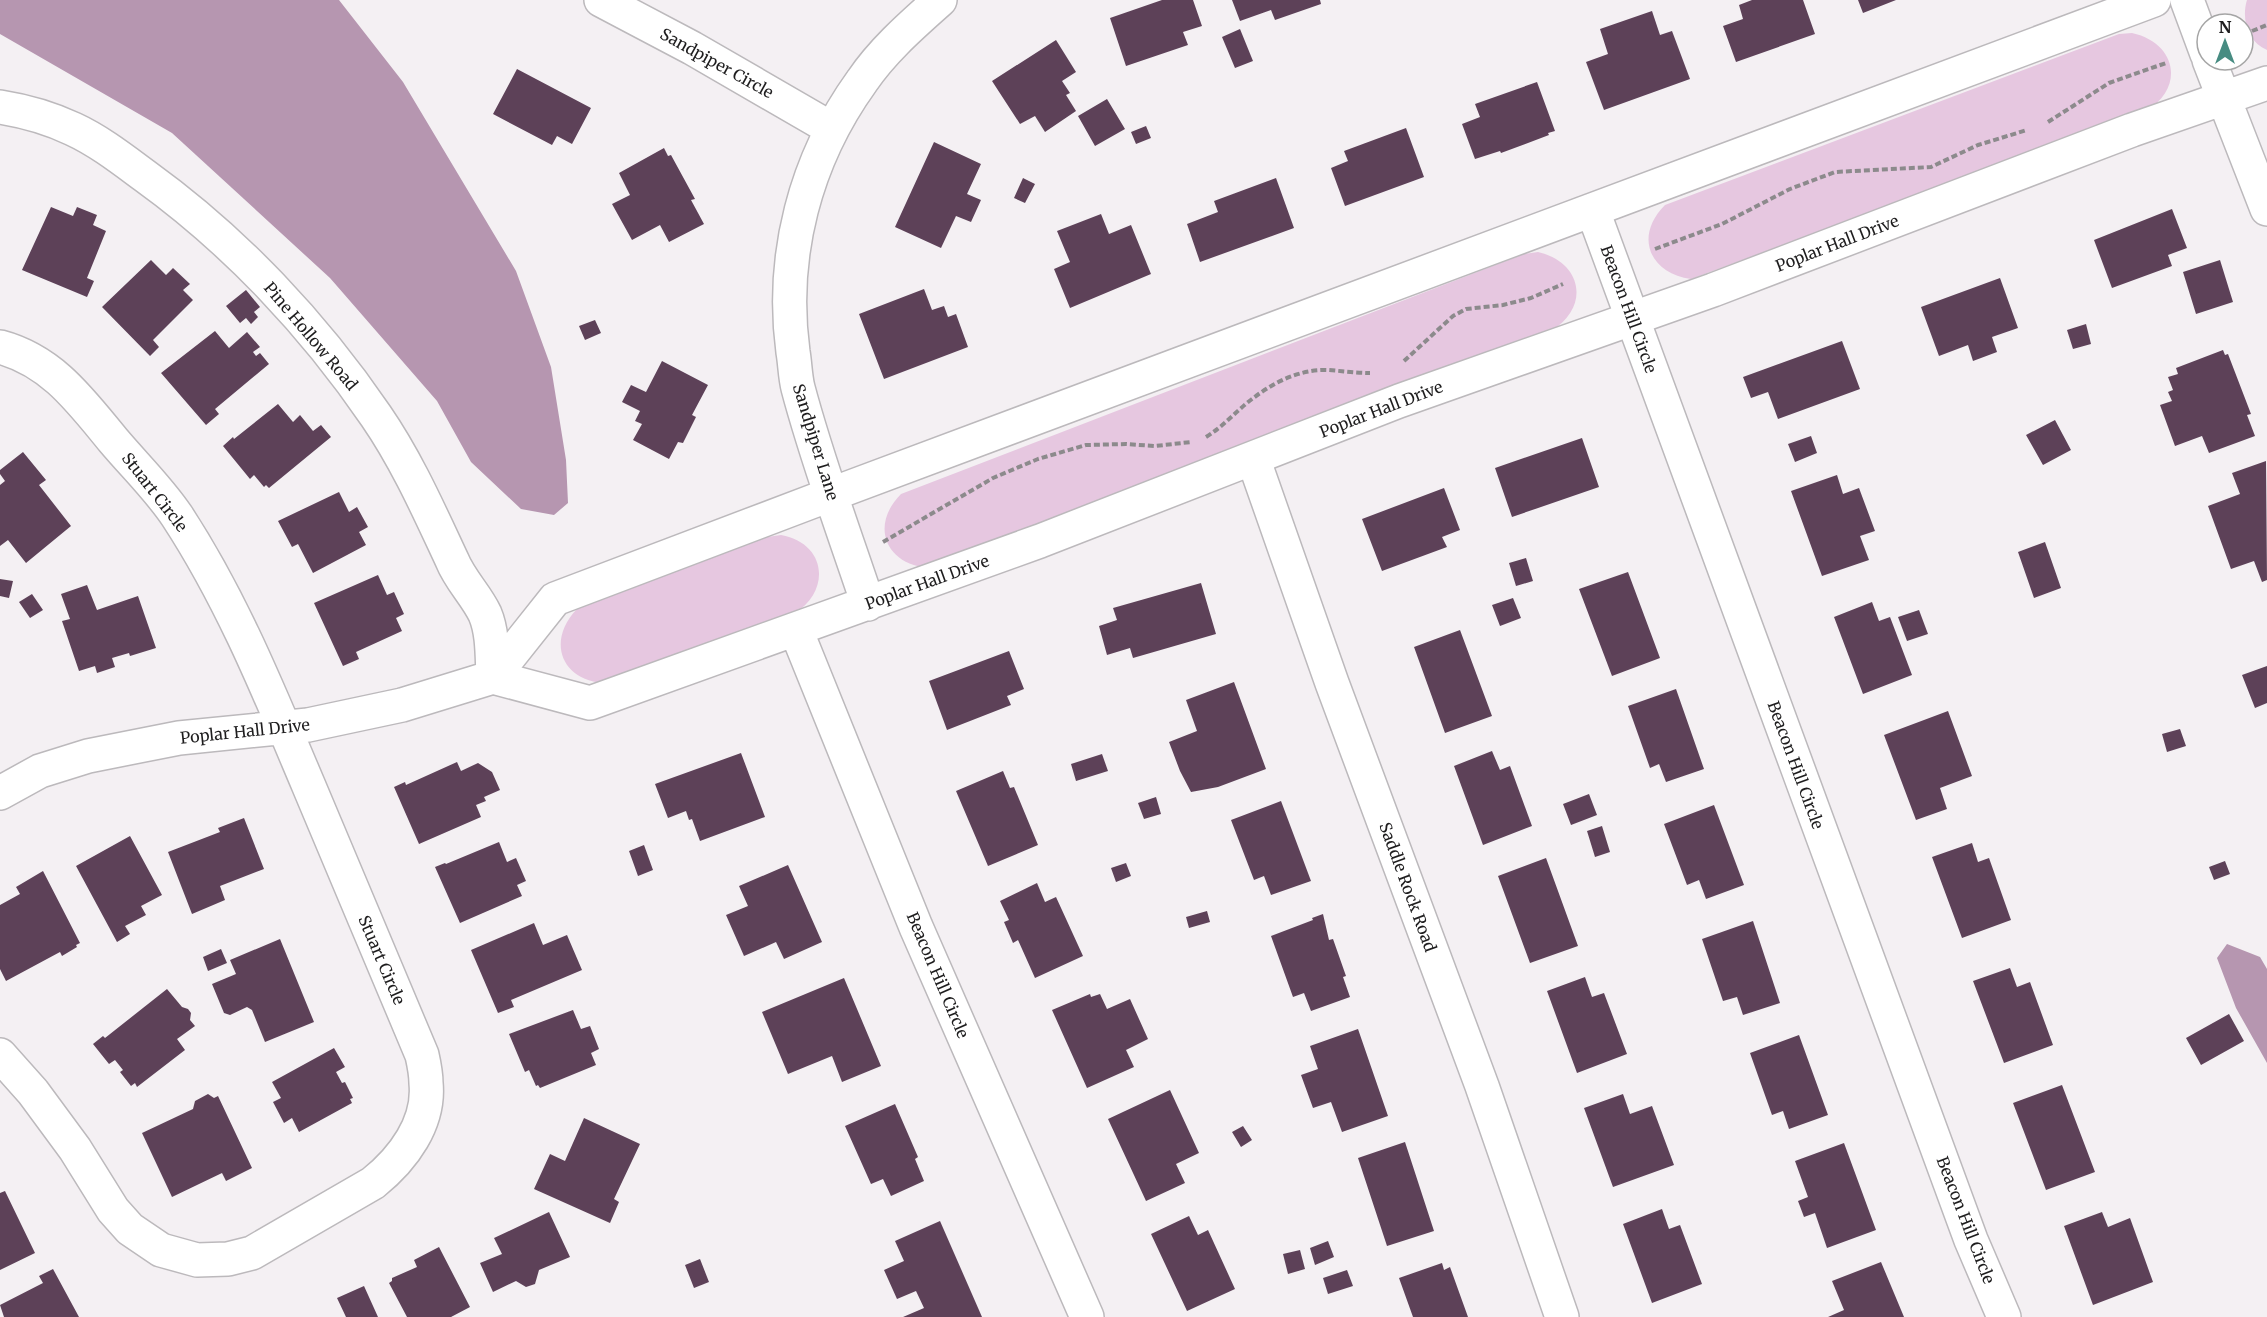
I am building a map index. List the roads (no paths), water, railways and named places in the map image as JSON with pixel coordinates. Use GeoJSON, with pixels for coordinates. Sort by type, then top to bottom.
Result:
{"type":"FeatureCollection","features":[{"type":"Feature","properties":{"kind":"street","name":"Sandpiper Circle"},"geometry":{"type":"LineString","coordinates":[[601,0],[692,48],[831,129]]}},
{"type":"Feature","properties":{"kind":"street","name":"Sandpiper Lane"},"geometry":{"type":"LineString","coordinates":[[868,604],[798,386],[789,319],[792,251],[804,196],[831,129],[862,81],[901,35],[940,0]]}},
{"type":"Feature","properties":{"kind":"street"},"geometry":{"type":"LineString","coordinates":[[493,677],[555,600],[831,494],[2154,0]]}},
{"type":"Feature","properties":{"kind":"street"},"geometry":{"type":"LineString","coordinates":[[2187,0],[2195,22]]}},
{"type":"Feature","properties":{"kind":"street"},"geometry":{"type":"LineString","coordinates":[[2214,72],[2267,209]]}},
{"type":"Feature","properties":{"kind":"street","name":"Poplar Hall Drive"},"geometry":{"type":"LineString","coordinates":[[0,793],[40,771],[88,756],[179,738],[285,728],[402,705],[493,677],[590,703],[1040,541],[1399,401],[1713,290],[2132,130],[2267,83]]}},
{"type":"Feature","properties":{"kind":"street","name":"Pine Hollow Road"},"geometry":{"type":"LineString","coordinates":[[0,107],[29,112],[74,130],[114,153],[183,203],[248,262],[318,339],[377,417],[416,483],[457,572],[484,614],[491,636],[493,677]]}},
{"type":"Feature","properties":{"kind":"street","name":"Beacon Hill Circle"},"geometry":{"type":"LineString","coordinates":[[1593,211],[1967,1228],[2004,1317]]}},
{"type":"Feature","properties":{"kind":"street","name":"Stuart Circle"},"geometry":{"type":"LineString","coordinates":[[0,347],[12,350],[45,368],[69,387],[175,514],[222,589],[285,728],[422,1055],[427,1085],[423,1116],[408,1149],[388,1171],[373,1183],[252,1253],[228,1259],[197,1260],[161,1250],[130,1229],[113,1210],[75,1149],[33,1092],[0,1055]]}},
{"type":"Feature","properties":{"kind":"street","name":"Saddle Rock Road"},"geometry":{"type":"LineString","coordinates":[[1253,458],[1336,694],[1482,1086],[1562,1317]]}},
{"type":"Feature","properties":{"kind":"street","name":"Beacon Hill Circle"},"geometry":{"type":"LineString","coordinates":[[796,630],[916,927],[1087,1317]]}}]}
